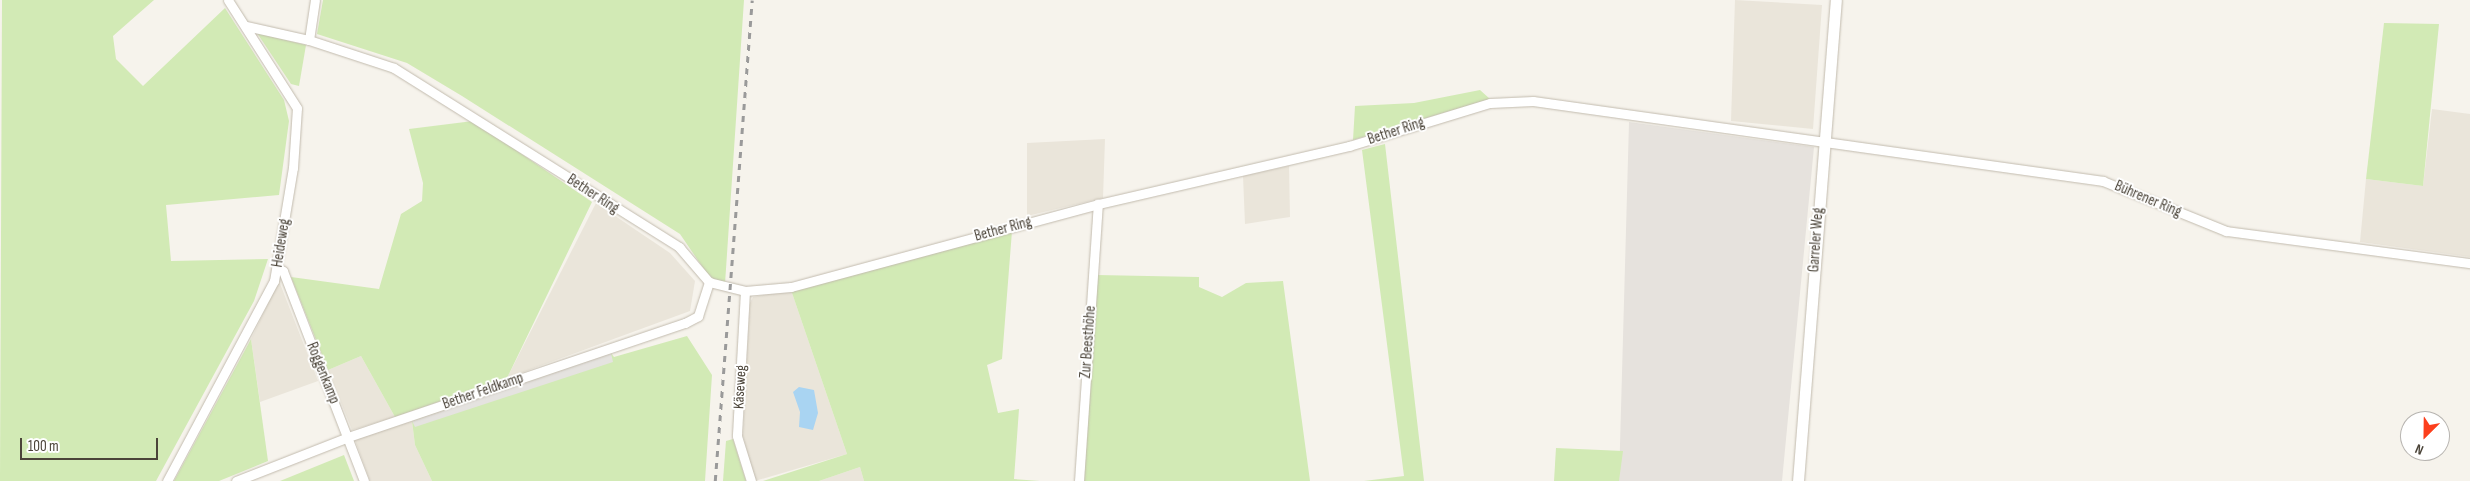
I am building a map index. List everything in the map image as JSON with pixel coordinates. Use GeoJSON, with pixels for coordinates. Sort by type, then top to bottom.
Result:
{"type":"FeatureCollection","features":[{"type":"Feature","properties":{"kind":"street","name":"Heideweg"},"geometry":{"type":"LineString","coordinates":[[167,481],[263,306],[278,268],[297,108],[228,0]]}},
{"type":"Feature","properties":{"kind":"street"},"geometry":{"type":"LineString","coordinates":[[309,40],[315,0]]}},
{"type":"Feature","properties":{"kind":"street","name":"Garreler Weg"},"geometry":{"type":"LineString","coordinates":[[1798,481],[1823,144],[1836,0]]}},
{"type":"Feature","properties":{"kind":"street","name":"Bether Ring"},"geometry":{"type":"LineString","coordinates":[[246,26],[309,40],[394,68],[456,104],[679,247],[709,282],[745,291],[792,288],[1098,204],[1349,146],[1490,103],[1533,101],[1823,144]]}},
{"type":"Feature","properties":{"kind":"street","name":"Bührener Ring"},"geometry":{"type":"LineString","coordinates":[[1823,144],[2103,181],[2226,231],[2470,263]]}},
{"type":"Feature","properties":{"kind":"street","name":"Zur Beesthöhe"},"geometry":{"type":"LineString","coordinates":[[1079,481],[1098,204]]}},
{"type":"Feature","properties":{"kind":"street","name":"Roggenkamp"},"geometry":{"type":"LineString","coordinates":[[278,268],[283,271],[364,481]]}},
{"type":"Feature","properties":{"kind":"street","name":"Bether Feldkamp"},"geometry":{"type":"LineString","coordinates":[[236,481],[348,437],[684,323],[698,316],[709,282]]}},
{"type":"Feature","properties":{"kind":"street","name":"Käseweg"},"geometry":{"type":"LineString","coordinates":[[745,291],[737,436],[751,481]]}},
{"type":"Feature","properties":{"kind":"shaded area"},"geometry":{"type":"Polygon","coordinates":[[[1735,0],[1822,5],[1813,129],[1731,121],[1735,0]]]}},
{"type":"Feature","properties":{"kind":"shaded area"},"geometry":{"type":"Polygon","coordinates":[[[2432,109],[2470,114],[2470,257],[2360,242],[2366,179],[2423,186],[2432,109]]]}},
{"type":"Feature","properties":{"kind":"shaded area"},"geometry":{"type":"Polygon","coordinates":[[[1629,122],[1814,147],[1782,481],[1619,481],[1629,122]]]}},
{"type":"Feature","properties":{"kind":"shaded area"},"geometry":{"type":"Polygon","coordinates":[[[1105,139],[1103,198],[1027,216],[1027,143],[1105,139]]]}},
{"type":"Feature","properties":{"kind":"shaded area"},"geometry":{"type":"Polygon","coordinates":[[[1289,166],[1290,217],[1245,224],[1243,176],[1289,166]]]}},
{"type":"Feature","properties":{"kind":"shaded area"},"geometry":{"type":"Polygon","coordinates":[[[596,203],[670,253],[695,281],[690,311],[507,378],[596,203]]]}},
{"type":"Feature","properties":{"kind":"shaded area"},"geometry":{"type":"Polygon","coordinates":[[[279,281],[318,381],[260,402],[251,339],[279,281]]]}},
{"type":"Feature","properties":{"kind":"shaded area"},"geometry":{"type":"Polygon","coordinates":[[[791,290],[847,454],[755,481],[743,436],[750,303],[753,297],[791,290]]]}},
{"type":"Feature","properties":{"kind":"shaded area"},"geometry":{"type":"Polygon","coordinates":[[[611,353],[613,362],[415,427],[412,421],[611,353]]]}},
{"type":"Feature","properties":{"kind":"shaded area"},"geometry":{"type":"Polygon","coordinates":[[[361,356],[395,417],[352,430],[328,370],[361,356]]]}},
{"type":"Feature","properties":{"kind":"shaded area"},"geometry":{"type":"Polygon","coordinates":[[[412,421],[415,445],[432,481],[370,481],[355,440],[412,421]]]}},
{"type":"Feature","properties":{"kind":"shaded area"},"geometry":{"type":"Polygon","coordinates":[[[860,467],[864,481],[819,481],[860,467]]]}},
{"type":"Feature","properties":{"kind":"green space"},"geometry":{"type":"Polygon","coordinates":[[[2,0],[154,0],[113,36],[116,59],[143,86],[225,8],[284,100],[289,121],[279,195],[166,205],[171,261],[268,259],[254,301],[156,481],[0,481],[2,0]]]}},
{"type":"Feature","properties":{"kind":"green space"},"geometry":{"type":"Polygon","coordinates":[[[323,0],[744,0],[725,284],[710,278],[680,234],[462,96],[407,63],[317,34],[323,0]]]}},
{"type":"Feature","properties":{"kind":"green space"},"geometry":{"type":"Polygon","coordinates":[[[2384,23],[2439,24],[2423,186],[2366,179],[2384,23]]]}},
{"type":"Feature","properties":{"kind":"green space"},"geometry":{"type":"Polygon","coordinates":[[[257,33],[306,45],[299,86],[291,84],[257,33]]]}},
{"type":"Feature","properties":{"kind":"green space"},"geometry":{"type":"Polygon","coordinates":[[[1480,90],[1490,99],[1353,140],[1355,106],[1414,103],[1480,90]]]}},
{"type":"Feature","properties":{"kind":"green space"},"geometry":{"type":"Polygon","coordinates":[[[473,121],[592,202],[507,378],[395,417],[361,356],[328,370],[291,277],[379,289],[401,214],[422,201],[423,183],[409,129],[473,121]]]}},
{"type":"Feature","properties":{"kind":"green space"},"geometry":{"type":"Polygon","coordinates":[[[1385,144],[1424,481],[1364,481],[1404,476],[1362,150],[1385,144]]]}},
{"type":"Feature","properties":{"kind":"green space"},"geometry":{"type":"Polygon","coordinates":[[[1012,231],[1002,359],[987,365],[998,413],[1019,409],[1014,479],[1040,481],[864,481],[860,467],[819,481],[763,481],[847,454],[791,290],[1012,231]]]}},
{"type":"Feature","properties":{"kind":"green space"},"geometry":{"type":"Polygon","coordinates":[[[1097,275],[1199,277],[1199,287],[1222,297],[1246,283],[1283,281],[1310,481],[1082,481],[1097,275]]]}},
{"type":"Feature","properties":{"kind":"green space"},"geometry":{"type":"Polygon","coordinates":[[[687,336],[712,375],[705,481],[432,481],[415,445],[412,421],[611,353],[614,357],[687,336]]]}},
{"type":"Feature","properties":{"kind":"green space"},"geometry":{"type":"Polygon","coordinates":[[[251,339],[268,461],[219,481],[174,481],[251,339]]]}},
{"type":"Feature","properties":{"kind":"green space"},"geometry":{"type":"Polygon","coordinates":[[[733,439],[746,481],[723,481],[726,441],[733,439]]]}},
{"type":"Feature","properties":{"kind":"green space"},"geometry":{"type":"Polygon","coordinates":[[[1556,448],[1623,451],[1619,481],[1554,481],[1556,448]]]}},
{"type":"Feature","properties":{"kind":"green space"},"geometry":{"type":"Polygon","coordinates":[[[344,455],[354,481],[280,481],[344,455]]]}},
{"type":"Feature","properties":{"kind":"water"},"geometry":{"type":"Polygon","coordinates":[[[799,387],[814,390],[818,413],[813,430],[799,427],[800,412],[793,392],[799,387]]]}},
{"type":"Feature","properties":{"kind":"railway"},"geometry":{"type":"LineString","coordinates":[[715,481],[752,0]]}}]}
